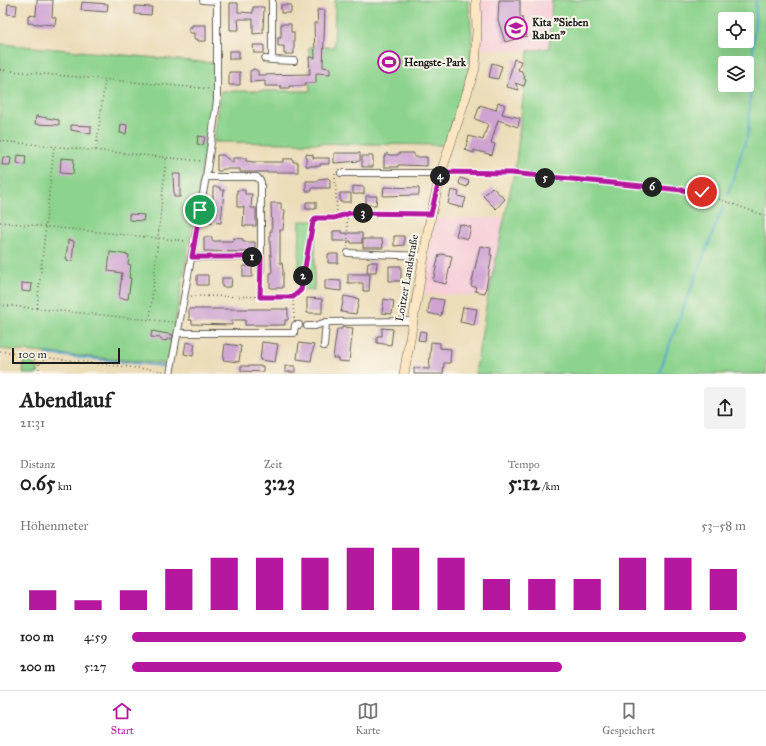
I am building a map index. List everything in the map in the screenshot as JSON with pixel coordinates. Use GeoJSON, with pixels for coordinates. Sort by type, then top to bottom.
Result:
{"type":"FeatureCollection","features":[{"type":"Feature","properties":{"kind":"main road","name":"Loitzer Landstraße"},"geometry":{"type":"LineString","coordinates":[[404,374],[411,321],[431,214],[441,172],[475,68],[478,30],[476,0]]}},
{"type":"Feature","properties":{"kind":"street"},"geometry":{"type":"LineString","coordinates":[[170,373],[206,177],[218,90],[217,0],[203,0]]}},
{"type":"Feature","properties":{"kind":"street"},"geometry":{"type":"LineString","coordinates":[[272,0],[269,60],[294,60]]}},
{"type":"Feature","properties":{"kind":"street"},"geometry":{"type":"LineString","coordinates":[[341,173],[441,172]]}},
{"type":"Feature","properties":{"kind":"street"},"geometry":{"type":"LineString","coordinates":[[206,177],[257,178],[261,182],[261,270]]}},
{"type":"Feature","properties":{"kind":"street"},"geometry":{"type":"LineString","coordinates":[[348,252],[423,256]]}},
{"type":"Feature","properties":{"kind":"street"},"geometry":{"type":"LineString","coordinates":[[192,257],[261,257]]}},
{"type":"Feature","properties":{"kind":"street"},"geometry":{"type":"LineString","coordinates":[[307,326],[315,326],[326,322],[411,321]]}},
{"type":"Feature","properties":{"kind":"street"},"geometry":{"type":"LineString","coordinates":[[324,346],[326,322]]}},
{"type":"Feature","properties":{"kind":"street"},"geometry":{"type":"LineString","coordinates":[[178,333],[294,333],[297,325]]}},
{"type":"Feature","properties":{"kind":"path"},"geometry":{"type":"LineString","coordinates":[[0,70],[218,90]]}},
{"type":"Feature","properties":{"kind":"path"},"geometry":{"type":"LineString","coordinates":[[96,150],[104,79]]}},
{"type":"Feature","properties":{"kind":"path"},"geometry":{"type":"LineString","coordinates":[[0,141],[208,162]]}},
{"type":"Feature","properties":{"kind":"path"},"geometry":{"type":"LineString","coordinates":[[37,308],[54,146]]}},
{"type":"Feature","properties":{"kind":"path"},"geometry":{"type":"LineString","coordinates":[[150,320],[166,158]]}},
{"type":"Feature","properties":{"kind":"path"},"geometry":{"type":"LineString","coordinates":[[441,172],[511,173],[673,188],[702,192],[766,216]]}},
{"type":"Feature","properties":{"kind":"path"},"geometry":{"type":"LineString","coordinates":[[337,217],[334,175],[341,173]]}},
{"type":"Feature","properties":{"kind":"path"},"geometry":{"type":"LineString","coordinates":[[185,296],[293,297],[301,290],[313,222],[316,218],[337,217],[347,214],[431,214]]}},
{"type":"Feature","properties":{"kind":"path"},"geometry":{"type":"LineString","coordinates":[[347,214],[348,252]]}},
{"type":"Feature","properties":{"kind":"path"},"geometry":{"type":"LineString","coordinates":[[0,222],[194,242]]}},
{"type":"Feature","properties":{"kind":"path"},"geometry":{"type":"LineString","coordinates":[[260,297],[261,270]]}},
{"type":"Feature","properties":{"kind":"path"},"geometry":{"type":"LineString","coordinates":[[293,297],[297,325]]}},
{"type":"Feature","properties":{"kind":"path"},"geometry":{"type":"LineString","coordinates":[[0,305],[180,322]]}},
{"type":"Feature","properties":{"kind":"path"},"geometry":{"type":"LineString","coordinates":[[0,351],[27,354],[39,364]]}},
{"type":"Feature","properties":{"kind":"path"},"geometry":{"type":"LineString","coordinates":[[39,364],[50,358],[170,373]]}},
{"type":"Feature","properties":{"kind":"path"},"geometry":{"type":"LineString","coordinates":[[39,364],[39,374]]}},
{"type":"Feature","properties":{"kind":"shaded area","name":"Kita \"Sieben Raben\""},"geometry":{"type":"Polygon","coordinates":[[[479,0],[552,0],[549,48],[528,51],[481,49],[479,0]]]}},
{"type":"Feature","properties":{"kind":"shaded area"},"geometry":{"type":"Polygon","coordinates":[[[434,218],[504,218],[488,296],[420,294],[434,218]]]}},
{"type":"Feature","properties":{"kind":"green space","name":"Hengste-Park"},"geometry":{"type":"Polygon","coordinates":[[[335,0],[468,0],[472,40],[471,53],[464,88],[444,145],[214,142],[221,91],[310,91],[309,47],[334,47],[335,0]]]}},
{"type":"Feature","properties":{"kind":"green space"},"geometry":{"type":"Polygon","coordinates":[[[552,0],[766,0],[766,374],[475,374],[488,296],[516,163],[528,51],[549,48],[552,0]]]}},
{"type":"Feature","properties":{"kind":"green space"},"geometry":{"type":"Polygon","coordinates":[[[0,44],[214,63],[211,115],[168,364],[0,349],[0,44]]]}},
{"type":"Feature","properties":{"kind":"green space"},"geometry":{"type":"Polygon","coordinates":[[[300,221],[316,221],[314,291],[298,290],[300,221]]]}},
{"type":"Feature","properties":{"kind":"green space"},"geometry":{"type":"Polygon","coordinates":[[[24,356],[38,368],[38,374],[23,374],[24,356]]]}},
{"type":"Feature","properties":{"kind":"building"},"geometry":{"type":"Polygon","coordinates":[[[37,0],[53,0],[52,17],[56,18],[55,25],[28,23],[28,15],[36,16],[37,0]]]}},
{"type":"Feature","properties":{"kind":"building"},"geometry":{"type":"Polygon","coordinates":[[[499,0],[520,0],[520,17],[522,17],[527,36],[505,42],[498,20],[499,0]]]}},
{"type":"Feature","properties":{"kind":"building"},"geometry":{"type":"Polygon","coordinates":[[[82,2],[108,4],[107,12],[81,10],[82,2]]]}},
{"type":"Feature","properties":{"kind":"building"},"geometry":{"type":"Polygon","coordinates":[[[230,3],[238,3],[238,12],[253,13],[253,7],[264,7],[263,33],[253,34],[253,19],[238,19],[239,30],[230,30],[230,3]]]}},
{"type":"Feature","properties":{"kind":"building"},"geometry":{"type":"Polygon","coordinates":[[[8,4],[17,5],[16,15],[7,14],[8,4]]]}},
{"type":"Feature","properties":{"kind":"building"},"geometry":{"type":"Polygon","coordinates":[[[281,5],[291,5],[291,13],[281,13],[281,5]]]}},
{"type":"Feature","properties":{"kind":"building"},"geometry":{"type":"Polygon","coordinates":[[[135,6],[152,7],[151,15],[135,14],[135,6]]]}},
{"type":"Feature","properties":{"kind":"building"},"geometry":{"type":"Polygon","coordinates":[[[317,10],[325,10],[323,67],[330,68],[330,74],[316,73],[316,83],[305,83],[305,86],[289,86],[289,88],[281,88],[281,86],[265,86],[265,81],[250,82],[250,71],[254,69],[258,71],[258,75],[310,74],[309,57],[315,58],[314,23],[318,23],[317,10]]]}},
{"type":"Feature","properties":{"kind":"building"},"geometry":{"type":"Polygon","coordinates":[[[281,24],[291,24],[291,32],[294,32],[294,54],[284,54],[284,46],[278,46],[278,38],[281,38],[281,24]]]}},
{"type":"Feature","properties":{"kind":"building"},"geometry":{"type":"Polygon","coordinates":[[[192,25],[206,25],[206,41],[198,41],[198,39],[194,39],[194,33],[189,33],[189,27],[192,27],[192,25]]]}},
{"type":"Feature","properties":{"kind":"building"},"geometry":{"type":"Polygon","coordinates":[[[253,45],[264,45],[264,53],[254,53],[253,45]]]}},
{"type":"Feature","properties":{"kind":"building"},"geometry":{"type":"Polygon","coordinates":[[[229,51],[239,51],[239,59],[229,59],[229,51]]]}},
{"type":"Feature","properties":{"kind":"building"},"geometry":{"type":"Polygon","coordinates":[[[514,59],[521,61],[518,70],[522,71],[522,74],[525,76],[524,79],[526,80],[524,86],[515,83],[519,90],[507,87],[514,59]]]}},
{"type":"Feature","properties":{"kind":"building"},"geometry":{"type":"Polygon","coordinates":[[[492,63],[502,66],[498,79],[489,77],[492,63]]]}},
{"type":"Feature","properties":{"kind":"building"},"geometry":{"type":"Polygon","coordinates":[[[229,72],[240,72],[240,85],[229,85],[229,72]]]}},
{"type":"Feature","properties":{"kind":"building"},"geometry":{"type":"Polygon","coordinates":[[[498,102],[505,105],[502,114],[520,118],[518,127],[498,120],[491,143],[495,144],[492,155],[474,150],[474,153],[465,150],[469,136],[483,140],[488,124],[475,119],[480,105],[496,110],[498,102]]]}},
{"type":"Feature","properties":{"kind":"building"},"geometry":{"type":"Polygon","coordinates":[[[36,116],[59,120],[59,125],[35,124],[36,116]]]}},
{"type":"Feature","properties":{"kind":"building"},"geometry":{"type":"Polygon","coordinates":[[[121,124],[127,125],[126,134],[120,133],[121,124]]]}},
{"type":"Feature","properties":{"kind":"building"},"geometry":{"type":"Polygon","coordinates":[[[71,125],[91,126],[91,134],[71,130],[71,125]]]}},
{"type":"Feature","properties":{"kind":"building"},"geometry":{"type":"Polygon","coordinates":[[[198,136],[205,137],[203,145],[197,144],[198,136]]]}},
{"type":"Feature","properties":{"kind":"building"},"geometry":{"type":"Polygon","coordinates":[[[334,153],[360,153],[360,161],[334,163],[334,153]]]}},
{"type":"Feature","properties":{"kind":"building"},"geometry":{"type":"Polygon","coordinates":[[[387,153],[389,155],[398,155],[399,153],[414,153],[414,157],[427,157],[427,166],[398,165],[398,167],[384,167],[384,157],[387,153]]]}},
{"type":"Feature","properties":{"kind":"building"},"geometry":{"type":"Polygon","coordinates":[[[306,154],[313,155],[313,158],[329,158],[329,164],[320,164],[320,166],[306,166],[306,154]]]}},
{"type":"Feature","properties":{"kind":"building"},"geometry":{"type":"Polygon","coordinates":[[[18,155],[26,156],[25,165],[17,163],[18,155]]]}},
{"type":"Feature","properties":{"kind":"building"},"geometry":{"type":"Polygon","coordinates":[[[217,155],[223,155],[233,163],[233,158],[246,158],[246,161],[254,162],[283,162],[283,159],[293,159],[293,162],[298,162],[298,172],[240,172],[240,169],[223,169],[221,171],[217,171],[217,155]]]}},
{"type":"Feature","properties":{"kind":"building"},"geometry":{"type":"Polygon","coordinates":[[[362,156],[373,156],[373,167],[362,167],[362,156]]]}},
{"type":"Feature","properties":{"kind":"building"},"geometry":{"type":"Polygon","coordinates":[[[3,157],[11,158],[10,165],[2,165],[3,157]]]}},
{"type":"Feature","properties":{"kind":"building"},"geometry":{"type":"Polygon","coordinates":[[[61,158],[74,159],[73,174],[60,173],[61,158]]]}},
{"type":"Feature","properties":{"kind":"building"},"geometry":{"type":"Polygon","coordinates":[[[173,174],[180,174],[180,197],[174,197],[173,174]]]}},
{"type":"Feature","properties":{"kind":"building"},"geometry":{"type":"Polygon","coordinates":[[[328,178],[330,180],[330,188],[312,188],[312,191],[306,191],[306,181],[318,181],[318,179],[328,178]]]}},
{"type":"Feature","properties":{"kind":"building"},"geometry":{"type":"Polygon","coordinates":[[[460,178],[469,181],[467,187],[459,184],[460,178]]]}},
{"type":"Feature","properties":{"kind":"building"},"geometry":{"type":"Polygon","coordinates":[[[353,186],[364,187],[364,194],[353,194],[353,186]]]}},
{"type":"Feature","properties":{"kind":"building"},"geometry":{"type":"Polygon","coordinates":[[[213,187],[220,187],[220,190],[224,190],[221,223],[208,222],[208,212],[213,212],[213,187]]]}},
{"type":"Feature","properties":{"kind":"building"},"geometry":{"type":"Polygon","coordinates":[[[384,187],[419,188],[419,195],[383,196],[384,187]]]}},
{"type":"Feature","properties":{"kind":"building"},"geometry":{"type":"Polygon","coordinates":[[[492,187],[505,199],[496,209],[483,196],[492,187]]]}},
{"type":"Feature","properties":{"kind":"building"},"geometry":{"type":"Polygon","coordinates":[[[237,190],[245,190],[245,194],[252,194],[251,208],[256,208],[256,226],[243,226],[244,207],[237,207],[237,190]]]}},
{"type":"Feature","properties":{"kind":"building"},"geometry":{"type":"Polygon","coordinates":[[[451,190],[459,192],[458,196],[466,198],[463,208],[448,204],[451,190]]]}},
{"type":"Feature","properties":{"kind":"building"},"geometry":{"type":"Polygon","coordinates":[[[340,193],[351,193],[351,202],[340,202],[340,193]]]}},
{"type":"Feature","properties":{"kind":"building"},"geometry":{"type":"Polygon","coordinates":[[[366,196],[377,196],[376,205],[366,205],[366,196]]]}},
{"type":"Feature","properties":{"kind":"building"},"geometry":{"type":"Polygon","coordinates":[[[306,202],[316,202],[316,209],[306,209],[306,202]]]}},
{"type":"Feature","properties":{"kind":"building"},"geometry":{"type":"Polygon","coordinates":[[[271,203],[281,203],[281,210],[285,210],[283,230],[280,230],[280,263],[282,263],[283,270],[283,288],[270,288],[270,273],[272,273],[270,243],[270,231],[272,231],[271,203]]]}},
{"type":"Feature","properties":{"kind":"building"},"geometry":{"type":"Polygon","coordinates":[[[129,214],[144,215],[143,221],[129,220],[129,214]]]}},
{"type":"Feature","properties":{"kind":"building"},"geometry":{"type":"Polygon","coordinates":[[[459,224],[471,227],[468,239],[456,236],[459,224]]]}},
{"type":"Feature","properties":{"kind":"building"},"geometry":{"type":"Polygon","coordinates":[[[333,231],[342,231],[342,233],[362,233],[362,243],[351,243],[351,241],[333,241],[333,231]]]}},
{"type":"Feature","properties":{"kind":"building"},"geometry":{"type":"Polygon","coordinates":[[[394,236],[404,236],[404,245],[394,246],[394,236]]]}},
{"type":"Feature","properties":{"kind":"building"},"geometry":{"type":"Polygon","coordinates":[[[204,237],[212,237],[212,241],[233,241],[233,238],[243,239],[243,242],[255,242],[255,250],[248,250],[248,252],[204,251],[204,237]]]}},
{"type":"Feature","properties":{"kind":"building"},"geometry":{"type":"Polygon","coordinates":[[[363,239],[382,239],[383,248],[363,248],[363,239]]]}},
{"type":"Feature","properties":{"kind":"building"},"geometry":{"type":"Polygon","coordinates":[[[68,240],[74,241],[72,261],[66,260],[68,240]]]}},
{"type":"Feature","properties":{"kind":"building"},"geometry":{"type":"Polygon","coordinates":[[[480,246],[491,248],[490,255],[492,255],[485,293],[475,291],[476,287],[471,286],[480,246]]]}},
{"type":"Feature","properties":{"kind":"building"},"geometry":{"type":"Polygon","coordinates":[[[110,252],[129,255],[128,264],[131,265],[129,278],[131,278],[128,299],[119,298],[122,273],[108,271],[110,252]]]}},
{"type":"Feature","properties":{"kind":"building"},"geometry":{"type":"Polygon","coordinates":[[[328,254],[338,254],[338,263],[328,263],[328,254]]]}},
{"type":"Feature","properties":{"kind":"building"},"geometry":{"type":"Polygon","coordinates":[[[439,255],[452,256],[446,284],[433,281],[439,255]]]}},
{"type":"Feature","properties":{"kind":"building"},"geometry":{"type":"Polygon","coordinates":[[[368,262],[377,262],[376,272],[367,272],[368,262]]]}},
{"type":"Feature","properties":{"kind":"building"},"geometry":{"type":"Polygon","coordinates":[[[243,266],[252,266],[252,277],[243,277],[243,266]]]}},
{"type":"Feature","properties":{"kind":"building"},"geometry":{"type":"Polygon","coordinates":[[[389,266],[401,266],[401,281],[389,281],[389,266]]]}},
{"type":"Feature","properties":{"kind":"building"},"geometry":{"type":"Polygon","coordinates":[[[348,274],[370,274],[369,291],[363,291],[363,283],[348,283],[348,274]]]}},
{"type":"Feature","properties":{"kind":"building"},"geometry":{"type":"Polygon","coordinates":[[[197,275],[208,275],[208,285],[197,285],[197,275]]]}},
{"type":"Feature","properties":{"kind":"building"},"geometry":{"type":"Polygon","coordinates":[[[222,278],[232,278],[231,287],[222,287],[222,278]]]}},
{"type":"Feature","properties":{"kind":"building"},"geometry":{"type":"Polygon","coordinates":[[[325,280],[341,281],[341,291],[325,289],[325,280]]]}},
{"type":"Feature","properties":{"kind":"building"},"geometry":{"type":"Polygon","coordinates":[[[22,283],[32,284],[31,292],[22,291],[22,283]]]}},
{"type":"Feature","properties":{"kind":"building"},"geometry":{"type":"Polygon","coordinates":[[[344,296],[359,299],[356,314],[341,312],[344,296]]]}},
{"type":"Feature","properties":{"kind":"building"},"geometry":{"type":"Polygon","coordinates":[[[307,298],[322,299],[322,313],[307,313],[307,298]]]}},
{"type":"Feature","properties":{"kind":"building"},"geometry":{"type":"Polygon","coordinates":[[[430,298],[444,300],[441,316],[428,313],[430,298]]]}},
{"type":"Feature","properties":{"kind":"building"},"geometry":{"type":"Polygon","coordinates":[[[384,299],[394,301],[392,314],[382,313],[384,299]]]}},
{"type":"Feature","properties":{"kind":"building"},"geometry":{"type":"Polygon","coordinates":[[[463,307],[477,309],[474,325],[460,322],[463,307]]]}},
{"type":"Feature","properties":{"kind":"building"},"geometry":{"type":"Polygon","coordinates":[[[189,309],[288,309],[288,320],[285,320],[285,325],[245,325],[245,320],[232,320],[232,325],[192,324],[192,320],[189,320],[189,309]]]}},
{"type":"Feature","properties":{"kind":"building"},"geometry":{"type":"Polygon","coordinates":[[[342,327],[353,328],[349,362],[338,361],[338,358],[333,358],[337,329],[342,329],[342,327]]]}},
{"type":"Feature","properties":{"kind":"building"},"geometry":{"type":"Polygon","coordinates":[[[382,328],[393,329],[391,345],[377,343],[377,336],[382,336],[382,328]]]}},
{"type":"Feature","properties":{"kind":"building"},"geometry":{"type":"Polygon","coordinates":[[[152,331],[173,335],[172,339],[167,339],[166,341],[161,340],[161,338],[151,337],[152,331]]]}},
{"type":"Feature","properties":{"kind":"building"},"geometry":{"type":"Polygon","coordinates":[[[420,331],[426,332],[425,341],[418,340],[420,331]]]}},
{"type":"Feature","properties":{"kind":"building"},"geometry":{"type":"Polygon","coordinates":[[[186,342],[195,344],[193,356],[184,354],[186,342]]]}},
{"type":"Feature","properties":{"kind":"building"},"geometry":{"type":"Polygon","coordinates":[[[262,342],[278,344],[275,362],[260,360],[262,342]]]}},
{"type":"Feature","properties":{"kind":"building"},"geometry":{"type":"Polygon","coordinates":[[[431,342],[440,343],[440,348],[451,349],[450,363],[444,363],[443,374],[414,374],[414,368],[429,369],[431,342]]]}},
{"type":"Feature","properties":{"kind":"building"},"geometry":{"type":"Polygon","coordinates":[[[299,343],[314,345],[311,361],[297,359],[299,343]]]}},
{"type":"Feature","properties":{"kind":"building"},"geometry":{"type":"Polygon","coordinates":[[[225,344],[241,346],[239,362],[223,360],[225,344]]]}},
{"type":"Feature","properties":{"kind":"building"},"geometry":{"type":"Polygon","coordinates":[[[241,366],[263,366],[263,372],[241,371],[241,366]]]}},
{"type":"Feature","properties":{"kind":"building"},"geometry":{"type":"Polygon","coordinates":[[[285,366],[295,366],[295,372],[285,372],[285,366]]]}},
{"type":"Feature","properties":{"kind":"waterway"},"geometry":{"type":"LineString","coordinates":[[729,192],[748,133],[756,0]]}},
{"type":"Feature","properties":{"kind":"waterway"},"geometry":{"type":"LineString","coordinates":[[660,374],[665,356],[723,207]]}},
{"type":"Feature","properties":{"kind":"waterway"},"geometry":{"type":"LineString","coordinates":[[45,354],[163,366]]}},
{"type":"Feature","properties":{"kind":"place","name":"Kita \"Sieben Raben\""},"geometry":{"type":"Point","coordinates":[516,28]}},
{"type":"Feature","properties":{"kind":"place","name":"Hengste-Park"},"geometry":{"type":"Point","coordinates":[389,62]}},
{"type":"Feature","properties":{"kind":"route"},"geometry":{"type":"LineString","coordinates":[[200,210],[192,257],[261,257],[260,297],[293,297],[301,290],[313,222],[316,218],[334,218],[350,213],[431,214],[441,172],[511,173],[536,177],[673,188],[702,192]]}}]}
